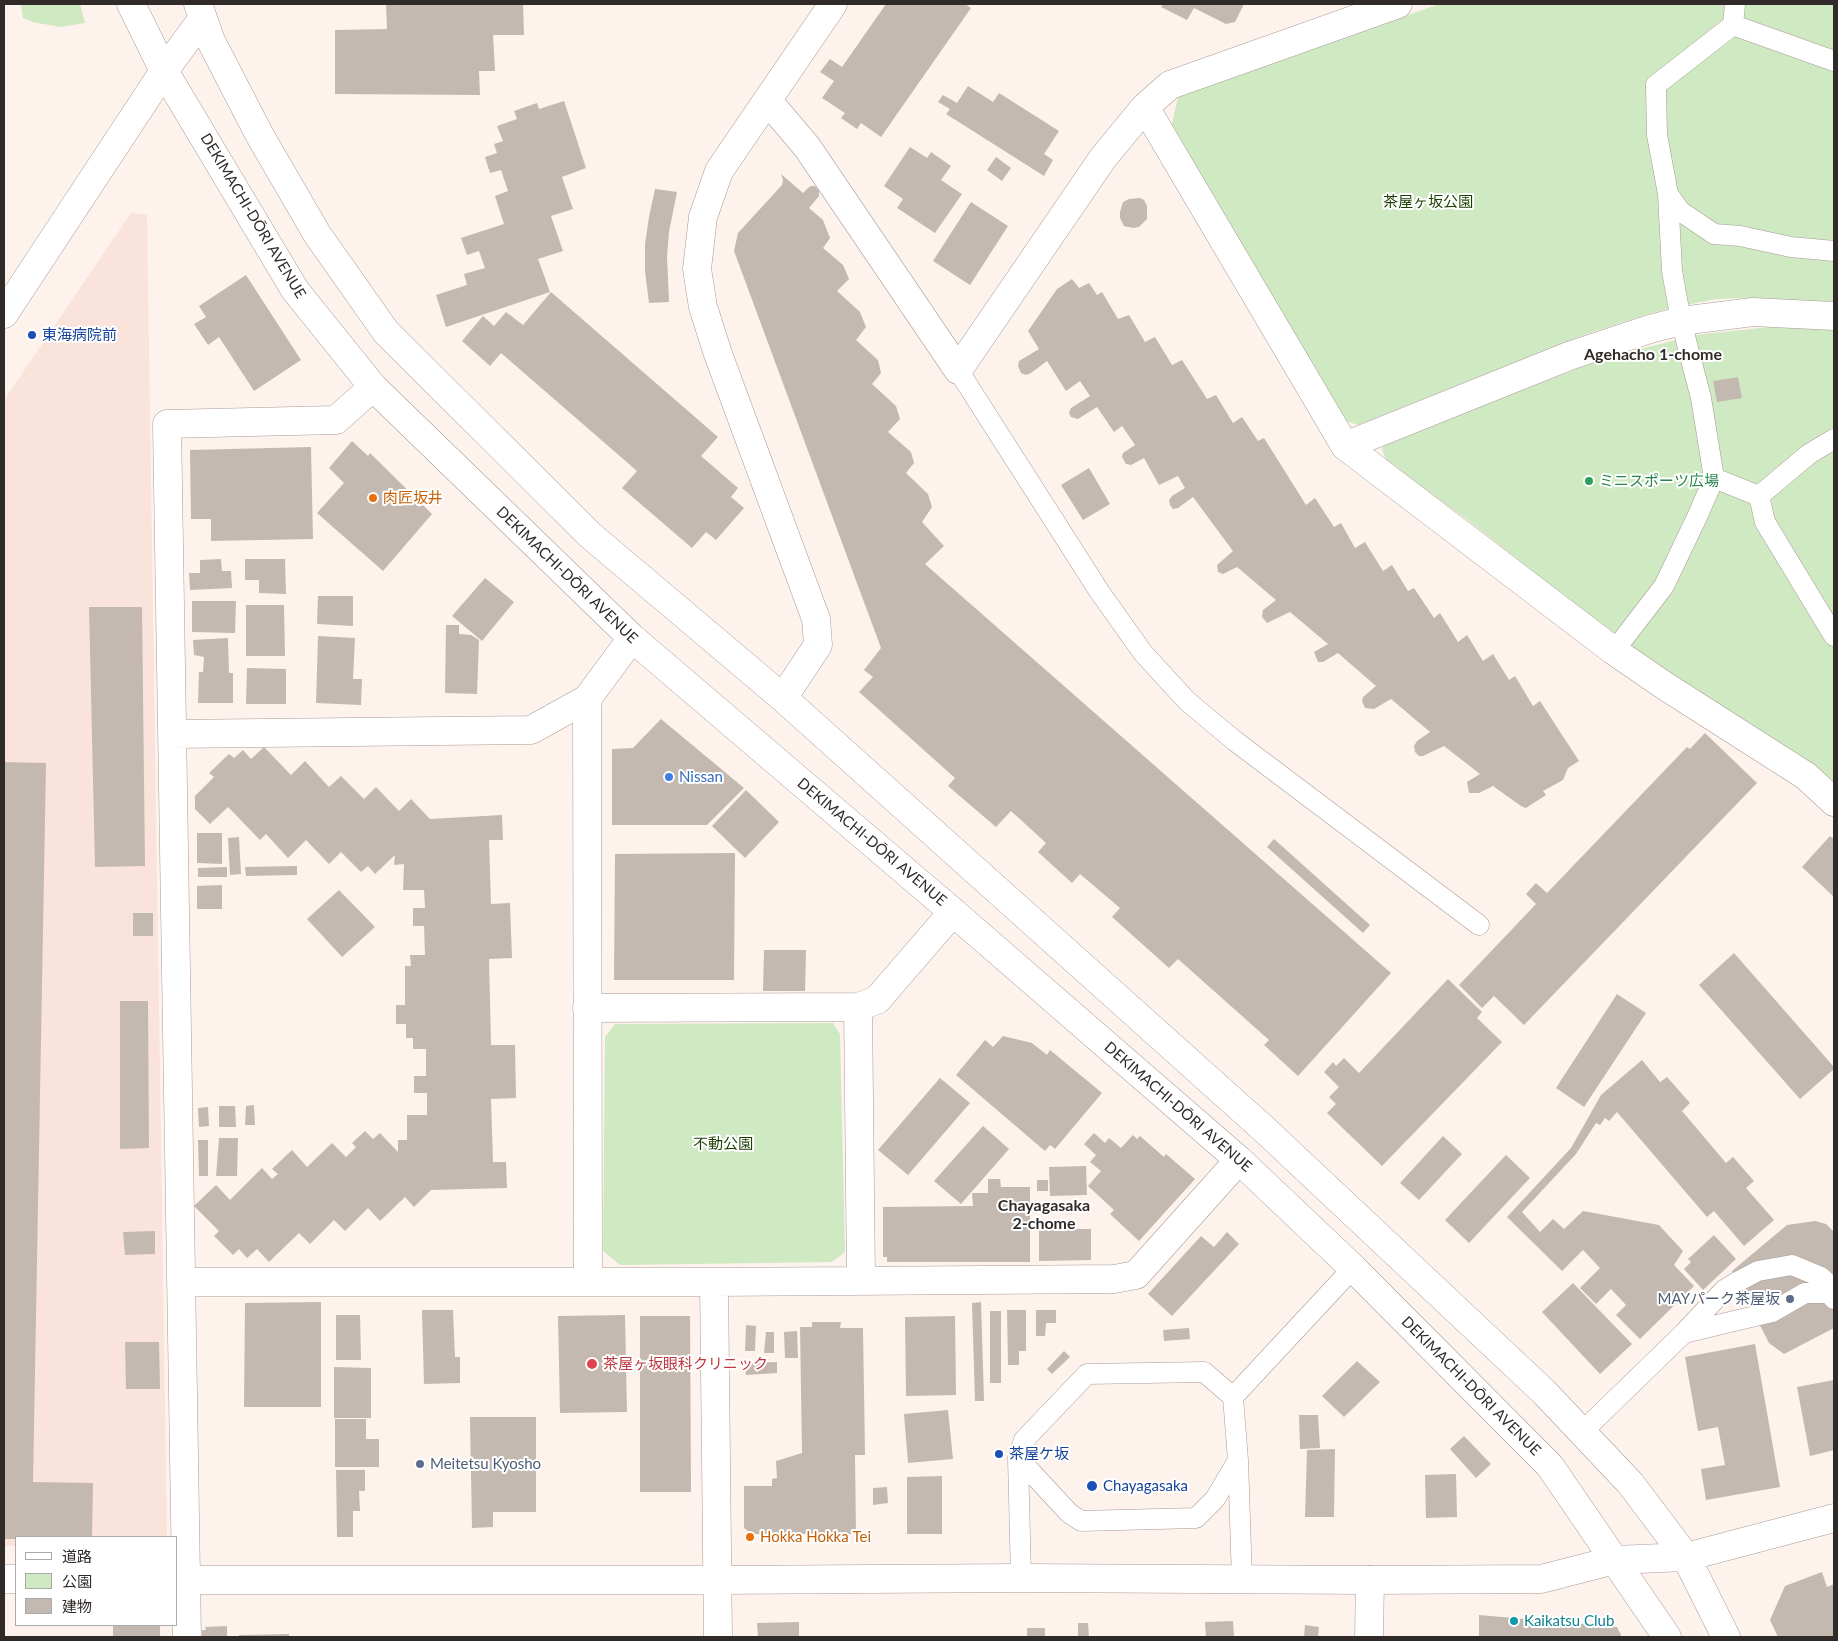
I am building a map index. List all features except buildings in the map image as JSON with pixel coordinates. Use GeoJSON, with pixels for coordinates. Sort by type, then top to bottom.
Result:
{"type":"FeatureCollection","features":[{"type":"Feature","properties":{"kind":"street","name":"DEKIMACHI-DŌRI AVENUE"},"geometry":{"type":"LineString","coordinates":[[131,4],[164,71],[296,290],[373,387],[632,638],[953,912],[1239,1160],[1353,1268],[1550,1466],[1667,1637]]}},
{"type":"Feature","properties":{"kind":"street"},"geometry":{"type":"LineString","coordinates":[[783,698],[818,645],[816,619],[718,354],[703,307],[697,269],[703,217],[719,171],[833,4]]}},
{"type":"Feature","properties":{"kind":"street"},"geometry":{"type":"LineString","coordinates":[[768,100],[807,147],[958,370],[1103,158],[1145,107],[1170,85],[1398,4]]}},
{"type":"Feature","properties":{"kind":"street"},"geometry":{"type":"LineString","coordinates":[[4,314],[164,71],[201,11]]}},
{"type":"Feature","properties":{"kind":"street"},"geometry":{"type":"LineString","coordinates":[[201,11],[211,41],[255,126],[312,226],[386,332],[590,535],[783,698],[1265,1130],[1544,1392],[1630,1482],[1686,1557],[1726,1637]]}},
{"type":"Feature","properties":{"kind":"street"},"geometry":{"type":"LineString","coordinates":[[1145,107],[1345,446],[1614,651],[1665,686],[1806,776],[1834,802]]}},
{"type":"Feature","properties":{"kind":"street"},"geometry":{"type":"LineString","coordinates":[[1345,446],[1569,356],[1626,336],[1682,321],[1753,312],[1834,316]]}},
{"type":"Feature","properties":{"kind":"street"},"geometry":{"type":"LineString","coordinates":[[187,1637],[181,1580],[182,1282],[166,424],[336,420],[373,387]]}},
{"type":"Feature","properties":{"kind":"street"},"geometry":{"type":"LineString","coordinates":[[172,734],[531,730],[588,699],[632,638]]}},
{"type":"Feature","properties":{"kind":"street"},"geometry":{"type":"LineString","coordinates":[[588,699],[588,1281]]}},
{"type":"Feature","properties":{"kind":"street"},"geometry":{"type":"LineString","coordinates":[[587,1008],[858,1008],[878,1000],[953,912]]}},
{"type":"Feature","properties":{"kind":"street"},"geometry":{"type":"LineString","coordinates":[[858,1008],[861,1280]]}},
{"type":"Feature","properties":{"kind":"street"},"geometry":{"type":"LineString","coordinates":[[182,1282],[714,1282],[1114,1279],[1136,1275],[1239,1160]]}},
{"type":"Feature","properties":{"kind":"street"},"geometry":{"type":"LineString","coordinates":[[714,1282],[718,1637]]}},
{"type":"Feature","properties":{"kind":"street"},"geometry":{"type":"LineString","coordinates":[[181,1580],[1541,1579],[1615,1560],[1686,1557],[1834,1518]]}},
{"type":"Feature","properties":{"kind":"street"},"geometry":{"type":"LineString","coordinates":[[1369,1637],[1370,1580]]}},
{"type":"Feature","properties":{"kind":"lane"},"geometry":{"type":"LineString","coordinates":[[1614,651],[1664,586],[1714,478],[1701,398],[1672,271],[1668,194],[1657,135],[1656,85],[1733,25],[1735,4]]}},
{"type":"Feature","properties":{"kind":"lane"},"geometry":{"type":"LineString","coordinates":[[1733,25],[1834,61]]}},
{"type":"Feature","properties":{"kind":"lane"},"geometry":{"type":"LineString","coordinates":[[1668,194],[1680,211],[1714,234],[1740,236],[1791,248],[1834,251]]}},
{"type":"Feature","properties":{"kind":"lane"},"geometry":{"type":"LineString","coordinates":[[958,370],[1099,591],[1143,653],[1187,702],[1234,741],[1480,925]]}},
{"type":"Feature","properties":{"kind":"lane"},"geometry":{"type":"LineString","coordinates":[[1759,496],[1809,454],[1834,439]]}},
{"type":"Feature","properties":{"kind":"lane"},"geometry":{"type":"LineString","coordinates":[[1714,478],[1759,496]]}},
{"type":"Feature","properties":{"kind":"lane"},"geometry":{"type":"LineString","coordinates":[[1759,496],[1765,522],[1834,636]]}},
{"type":"Feature","properties":{"kind":"lane"},"geometry":{"type":"LineString","coordinates":[[1582,1432],[1684,1333],[1724,1290],[1758,1271],[1792,1265],[1821,1277],[1834,1290]]}},
{"type":"Feature","properties":{"kind":"lane"},"geometry":{"type":"LineString","coordinates":[[1233,1397],[1353,1268]]}},
{"type":"Feature","properties":{"kind":"lane"},"geometry":{"type":"LineString","coordinates":[[1684,1333],[1772,1312],[1805,1293],[1829,1293],[1834,1299]]}},
{"type":"Feature","properties":{"kind":"lane"},"geometry":{"type":"LineString","coordinates":[[1021,1578],[1018,1458],[1024,1440],[1087,1374],[1204,1372],[1233,1397],[1238,1460],[1242,1579]]}},
{"type":"Feature","properties":{"kind":"lane"},"geometry":{"type":"LineString","coordinates":[[1018,1458],[1068,1513],[1080,1521],[1196,1518],[1215,1499],[1238,1460]]}},
{"type":"Feature","properties":{"kind":"shaded area"},"geometry":{"type":"Polygon","coordinates":[[[131,213],[147,215],[167,1536],[15,1536],[15,1546],[4,1546],[4,400],[131,213]]]}},
{"type":"Feature","properties":{"kind":"green space"},"geometry":{"type":"Polygon","coordinates":[[[21,4],[80,4],[85,23],[61,27],[32,22],[23,18],[21,4]]]}},
{"type":"Feature","properties":{"kind":"green space","name":"茶屋ヶ坂公園"},"geometry":{"type":"Polygon","coordinates":[[[1439,4],[1834,4],[1834,302],[1745,298],[1716,299],[1671,308],[1584,335],[1358,425],[1340,419],[1172,124],[1178,97],[1439,4]]]}},
{"type":"Feature","properties":{"kind":"green space"},"geometry":{"type":"Polygon","coordinates":[[[1778,326],[1834,330],[1834,786],[1643,656],[1609,629],[1562,597],[1465,518],[1386,461],[1382,449],[1384,444],[1587,365],[1624,353],[1696,335],[1778,326]]]}},
{"type":"Feature","properties":{"kind":"green space","name":"不動公園"},"geometry":{"type":"Polygon","coordinates":[[[833,1023],[840,1034],[845,1252],[832,1262],[620,1265],[603,1251],[605,1037],[615,1024],[833,1023]]]}},
{"type":"Feature","properties":{"kind":"place","name":"東海病院前"},"geometry":{"type":"Point","coordinates":[32,335]}},
{"type":"Feature","properties":{"kind":"place","name":"ミニスポーツ広場"},"geometry":{"type":"Point","coordinates":[1589,481]}},
{"type":"Feature","properties":{"kind":"place","name":"肉匠坂井"},"geometry":{"type":"Point","coordinates":[373,498]}},
{"type":"Feature","properties":{"kind":"place","name":"Nissan"},"geometry":{"type":"Point","coordinates":[669,777]}},
{"type":"Feature","properties":{"kind":"place","name":"MAYパーク茶屋坂"},"geometry":{"type":"Point","coordinates":[1790,1299]}},
{"type":"Feature","properties":{"kind":"place","name":"茶屋ヶ坂眼科クリニック"},"geometry":{"type":"Point","coordinates":[592,1364]}},
{"type":"Feature","properties":{"kind":"place","name":"茶屋ケ坂"},"geometry":{"type":"Point","coordinates":[999,1454]}},
{"type":"Feature","properties":{"kind":"place","name":"Meitetsu Kyosho"},"geometry":{"type":"Point","coordinates":[420,1464]}},
{"type":"Feature","properties":{"kind":"place","name":"Chayagasaka"},"geometry":{"type":"Point","coordinates":[1092,1486]}},
{"type":"Feature","properties":{"kind":"place","name":"Hokka Hokka Tei"},"geometry":{"type":"Point","coordinates":[750,1537]}},
{"type":"Feature","properties":{"kind":"place","name":"Kaikatsu Club"},"geometry":{"type":"Point","coordinates":[1514,1621]}},
{"type":"Feature","properties":{"kind":"district","name":"Agehacho 1-chome"},"geometry":{"type":"Point","coordinates":[1653,355]}},
{"type":"Feature","properties":{"kind":"district","name":"Chayagasaka 2-chome"},"geometry":{"type":"Point","coordinates":[1044,1215]}}]}
